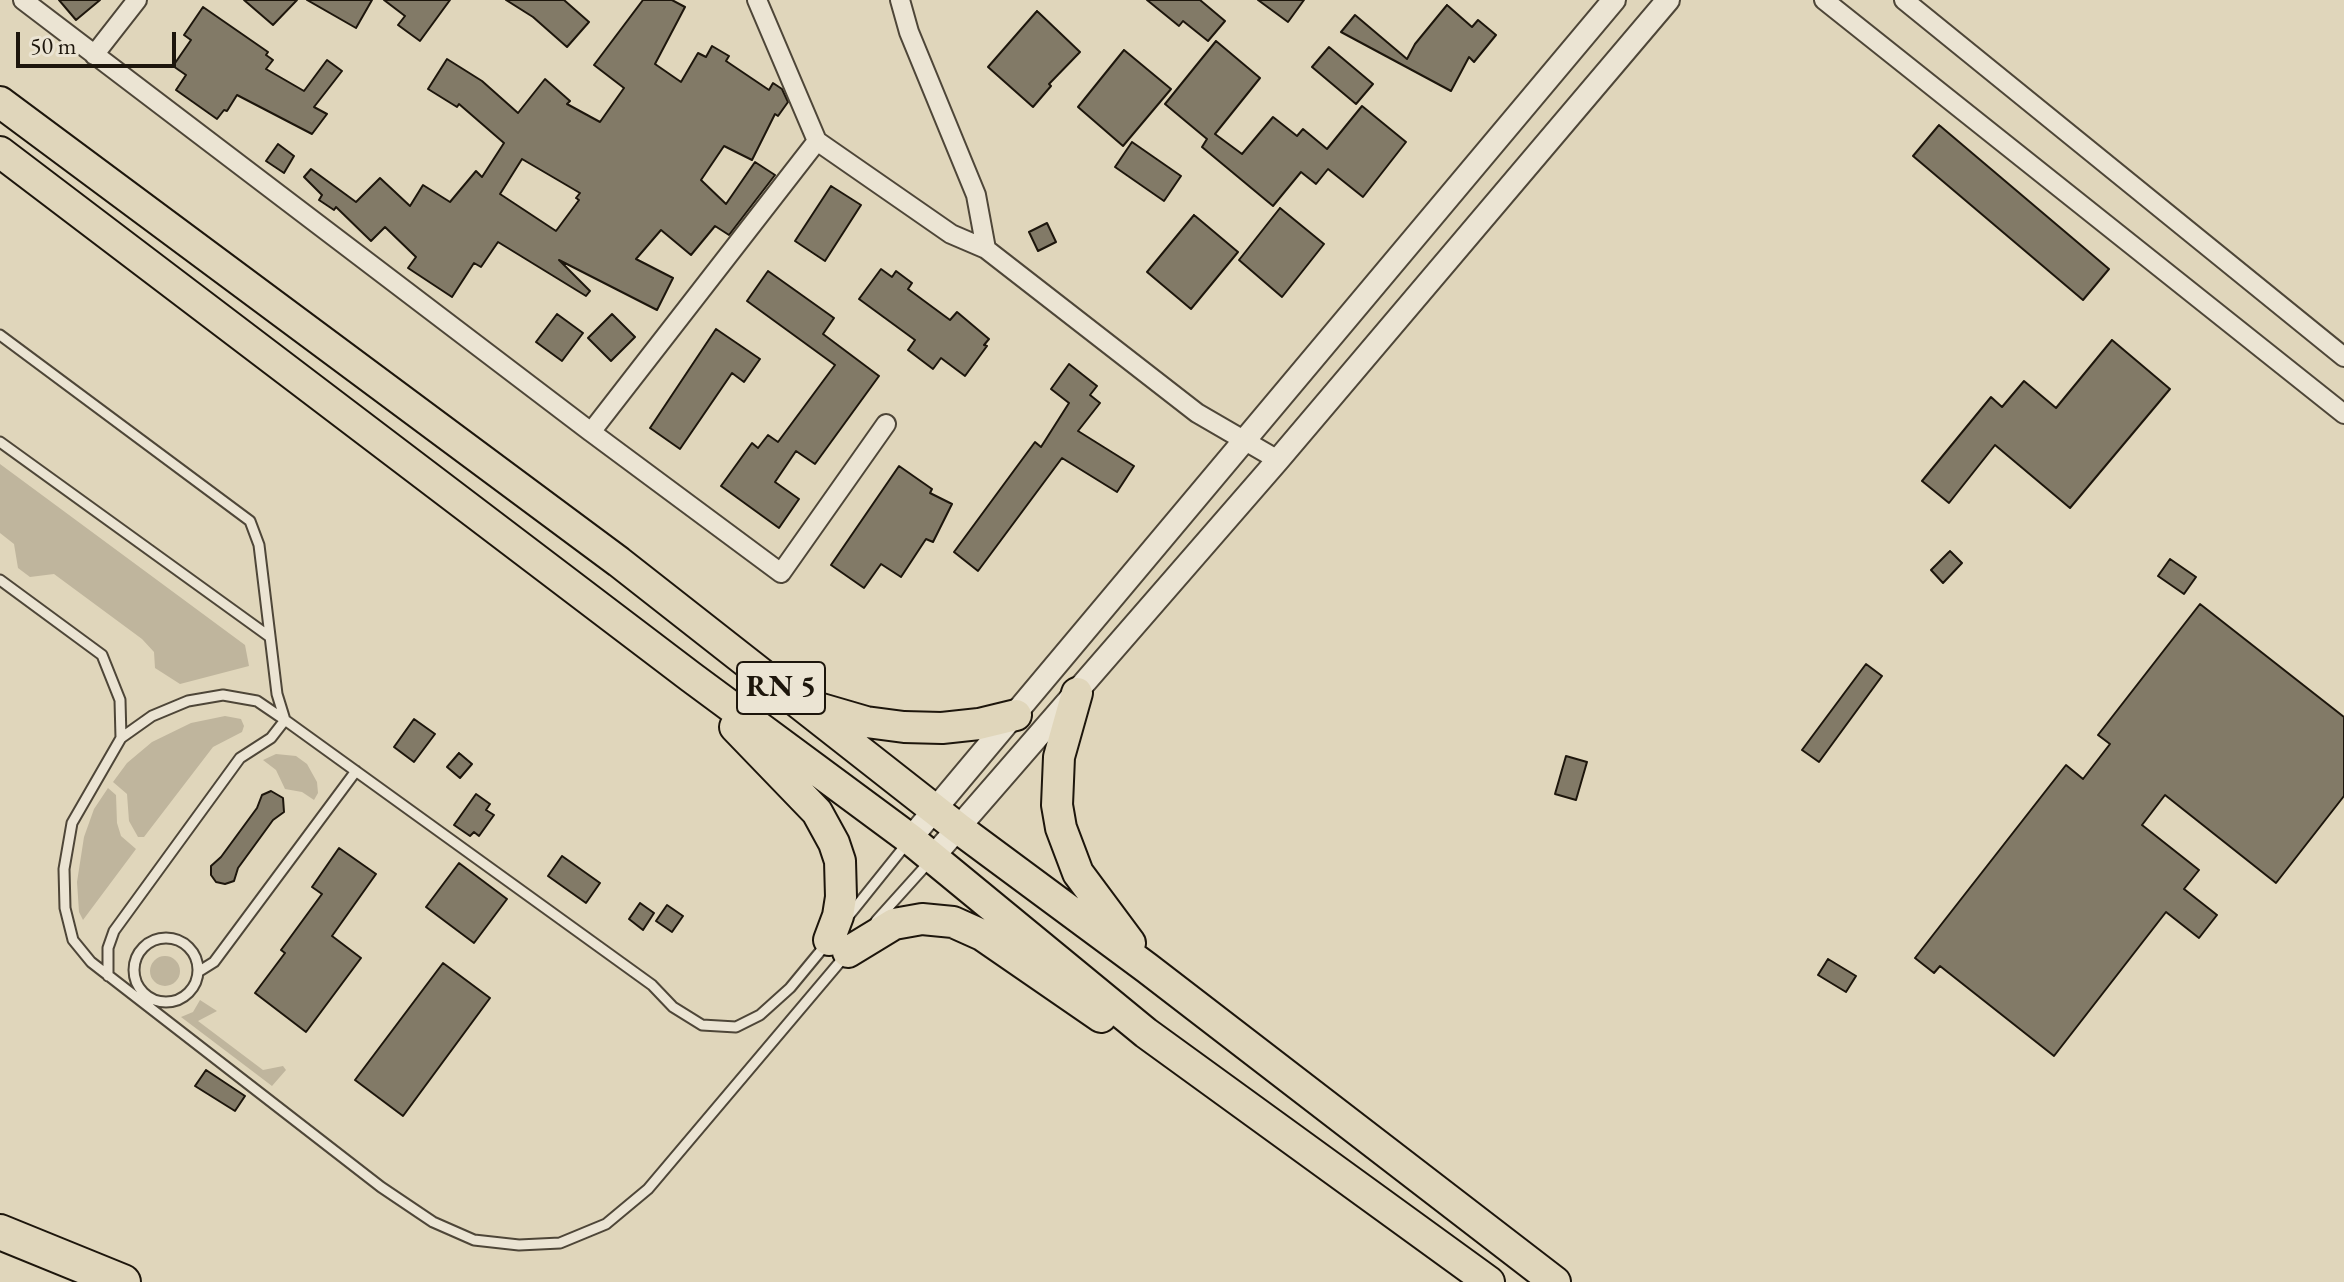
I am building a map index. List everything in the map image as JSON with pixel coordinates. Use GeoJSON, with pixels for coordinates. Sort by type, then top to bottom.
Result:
{"type":"FeatureCollection","features":[{"type":"Feature","properties":{"kind":"highway","name":"RN 5"},"geometry":{"type":"LineString","coordinates":[[0,102],[619,562],[958,828],[1147,968],[1555,1282]]}},
{"type":"Feature","properties":{"kind":"highway","name":"RN 5"},"geometry":{"type":"LineString","coordinates":[[0,152],[921,849],[1146,1033],[1489,1282]]}},
{"type":"Feature","properties":{"kind":"highway"},"geometry":{"type":"LineString","coordinates":[[691,677],[738,731],[817,812],[827,827],[840,861],[842,879],[839,946],[894,924],[922,919],[953,922],[982,935],[1090,1011],[1146,1033]]}},
{"type":"Feature","properties":{"kind":"highway"},"geometry":{"type":"LineString","coordinates":[[1077,693],[1059,757],[1057,805],[1061,828],[1078,873],[1147,968]]}},
{"type":"Feature","properties":{"kind":"highway"},"geometry":{"type":"LineString","coordinates":[[794,698],[866,722],[904,727],[942,728],[979,724],[1016,715]]}},
{"type":"Feature","properties":{"kind":"highway"},"geometry":{"type":"LineString","coordinates":[[0,1232],[123,1282]]}},
{"type":"Feature","properties":{"kind":"street"},"geometry":{"type":"LineString","coordinates":[[23,0],[781,573],[886,424]]}},
{"type":"Feature","properties":{"kind":"street"},"geometry":{"type":"LineString","coordinates":[[94,55],[137,0]]}},
{"type":"Feature","properties":{"kind":"street"},"geometry":{"type":"LineString","coordinates":[[757,0],[817,141],[951,234],[986,249],[1197,413],[1278,460]]}},
{"type":"Feature","properties":{"kind":"street"},"geometry":{"type":"LineString","coordinates":[[900,0],[909,32],[976,195],[986,249]]}},
{"type":"Feature","properties":{"kind":"street"},"geometry":{"type":"LineString","coordinates":[[921,849],[934,809],[1614,0]]}},
{"type":"Feature","properties":{"kind":"street"},"geometry":{"type":"LineString","coordinates":[[921,849],[958,828],[1077,693],[1668,0]]}},
{"type":"Feature","properties":{"kind":"street"},"geometry":{"type":"LineString","coordinates":[[1824,0],[2344,414]]}},
{"type":"Feature","properties":{"kind":"street"},"geometry":{"type":"LineString","coordinates":[[1904,0],[2344,357]]}},
{"type":"Feature","properties":{"kind":"street"},"geometry":{"type":"LineString","coordinates":[[591,432],[817,141]]}},
{"type":"Feature","properties":{"kind":"lane"},"geometry":{"type":"LineString","coordinates":[[0,335],[250,521],[259,545],[277,694],[285,720]]}},
{"type":"Feature","properties":{"kind":"lane"},"geometry":{"type":"LineString","coordinates":[[0,442],[270,637]]}},
{"type":"Feature","properties":{"kind":"lane"},"geometry":{"type":"LineString","coordinates":[[0,580],[102,655],[120,700],[121,738]]}},
{"type":"Feature","properties":{"kind":"lane"},"geometry":{"type":"LineString","coordinates":[[921,849],[839,946],[648,1189],[606,1224],[560,1243],[519,1245],[474,1240],[433,1222],[381,1187],[91,962],[73,940],[65,908],[64,869],[72,823],[121,738],[152,716],[188,701],[223,695],[257,701],[285,720],[652,985],[673,1007],[702,1025],[736,1027],[760,1015],[839,946],[921,849]]}},
{"type":"Feature","properties":{"kind":"lane"},"geometry":{"type":"LineString","coordinates":[[108,976],[108,948],[114,931],[240,758],[271,738],[285,720]]}},
{"type":"Feature","properties":{"kind":"lane"},"geometry":{"type":"LineString","coordinates":[[198,972],[214,962],[356,771]]}},
{"type":"Feature","properties":{"kind":"lane"},"geometry":{"type":"LineString","coordinates":[[158,940],[177,940],[193,952],[198,972],[190,992],[170,1002],[159,1002],[149,997],[136,980],[136,959],[149,944],[158,940]]}},
{"type":"Feature","properties":{"kind":"lane"},"geometry":{"type":"LineString","coordinates":[[117,982],[136,980]]}},
{"type":"Feature","properties":{"kind":"lane"},"geometry":{"type":"LineString","coordinates":[[159,1002],[163,1017]]}},
{"type":"Feature","properties":{"kind":"shaded area"},"geometry":{"type":"Polygon","coordinates":[[[0,464],[245,645],[249,666],[180,684],[155,668],[154,652],[142,639],[54,574],[30,577],[18,568],[14,544],[0,533],[0,464]]]}},
{"type":"Feature","properties":{"kind":"shaded area"},"geometry":{"type":"Polygon","coordinates":[[[225,716],[241,719],[244,726],[242,732],[213,747],[144,837],[138,837],[129,821],[127,794],[113,782],[127,763],[152,742],[191,723],[225,716]]]}},
{"type":"Feature","properties":{"kind":"shaded area"},"geometry":{"type":"Polygon","coordinates":[[[276,754],[296,756],[307,764],[317,782],[318,793],[314,800],[302,792],[285,789],[276,770],[263,760],[276,754]]]}},
{"type":"Feature","properties":{"kind":"shaded area"},"geometry":{"type":"Polygon","coordinates":[[[108,788],[116,795],[121,836],[136,849],[83,920],[79,912],[77,882],[84,837],[94,809],[108,788]]]}},
{"type":"Feature","properties":{"kind":"shaded area"},"geometry":{"type":"Polygon","coordinates":[[[165,956],[176,960],[180,971],[176,982],[165,986],[154,982],[150,971],[154,960],[165,956]]]}},
{"type":"Feature","properties":{"kind":"shaded area"},"geometry":{"type":"Polygon","coordinates":[[[200,1000],[217,1011],[198,1021],[263,1070],[283,1066],[286,1070],[272,1086],[181,1017],[193,1012],[200,1000]]]}},
{"type":"Feature","properties":{"kind":"building"},"geometry":{"type":"Polygon","coordinates":[[[59,0],[100,0],[76,20],[59,0]]]}},
{"type":"Feature","properties":{"kind":"building"},"geometry":{"type":"Polygon","coordinates":[[[244,0],[297,0],[273,25],[244,0]]]}},
{"type":"Feature","properties":{"kind":"building"},"geometry":{"type":"Polygon","coordinates":[[[307,0],[372,0],[356,28],[307,0]]]}},
{"type":"Feature","properties":{"kind":"building"},"geometry":{"type":"Polygon","coordinates":[[[384,0],[450,0],[420,41],[398,25],[405,16],[384,0]]]}},
{"type":"Feature","properties":{"kind":"building"},"geometry":{"type":"Polygon","coordinates":[[[506,0],[564,0],[589,22],[567,47],[533,17],[506,0]]]}},
{"type":"Feature","properties":{"kind":"building"},"geometry":{"type":"Polygon","coordinates":[[[643,0],[672,0],[685,7],[655,64],[681,82],[698,53],[706,57],[712,46],[729,56],[726,61],[769,90],[773,83],[782,89],[788,102],[778,116],[775,114],[752,160],[724,146],[701,180],[726,204],[755,162],[775,175],[729,235],[715,226],[691,255],[661,230],[636,259],[673,278],[657,310],[559,260],[590,291],[586,296],[498,242],[481,267],[474,263],[452,297],[408,268],[416,257],[385,227],[371,241],[336,207],[334,210],[319,200],[322,195],[304,177],[311,169],[356,202],[380,178],[410,206],[423,185],[450,202],[476,171],[482,177],[504,143],[459,104],[457,107],[428,89],[447,59],[482,81],[518,113],[545,79],[570,101],[567,104],[600,122],[624,88],[594,65],[643,0]],[[522,159],[500,194],[556,231],[579,200],[576,198],[580,193],[522,159]]]}},
{"type":"Feature","properties":{"kind":"building"},"geometry":{"type":"Polygon","coordinates":[[[1147,0],[1200,0],[1225,21],[1208,41],[1183,21],[1179,26],[1147,0]]]}},
{"type":"Feature","properties":{"kind":"building"},"geometry":{"type":"Polygon","coordinates":[[[1258,0],[1304,0],[1288,22],[1258,0]]]}},
{"type":"Feature","properties":{"kind":"building"},"geometry":{"type":"Polygon","coordinates":[[[1447,5],[1472,27],[1478,20],[1496,35],[1474,62],[1469,57],[1451,91],[1341,32],[1355,15],[1407,59],[1415,44],[1447,5]]]}},
{"type":"Feature","properties":{"kind":"building"},"geometry":{"type":"Polygon","coordinates":[[[203,7],[268,52],[266,55],[273,60],[266,69],[304,91],[327,60],[342,71],[314,107],[327,114],[312,134],[237,95],[227,111],[224,110],[217,119],[176,90],[186,75],[173,66],[191,40],[184,35],[203,7]]]}},
{"type":"Feature","properties":{"kind":"building"},"geometry":{"type":"Polygon","coordinates":[[[1037,11],[1080,52],[1049,84],[1051,86],[1033,107],[988,67],[1037,11]]]}},
{"type":"Feature","properties":{"kind":"building"},"geometry":{"type":"Polygon","coordinates":[[[1216,41],[1260,78],[1215,134],[1242,154],[1273,117],[1297,136],[1303,129],[1327,149],[1362,106],[1406,142],[1363,197],[1328,169],[1316,184],[1301,172],[1273,206],[1202,147],[1207,139],[1165,104],[1216,41]]]}},
{"type":"Feature","properties":{"kind":"building"},"geometry":{"type":"Polygon","coordinates":[[[1329,47],[1373,84],[1356,104],[1312,67],[1329,47]]]}},
{"type":"Feature","properties":{"kind":"building"},"geometry":{"type":"Polygon","coordinates":[[[1124,50],[1171,89],[1123,146],[1078,107],[1124,50]]]}},
{"type":"Feature","properties":{"kind":"building"},"geometry":{"type":"Polygon","coordinates":[[[1939,125],[2109,269],[2083,300],[1913,156],[1939,125]]]}},
{"type":"Feature","properties":{"kind":"building"},"geometry":{"type":"Polygon","coordinates":[[[1132,142],[1181,176],[1164,201],[1115,167],[1132,142]]]}},
{"type":"Feature","properties":{"kind":"building"},"geometry":{"type":"Polygon","coordinates":[[[278,144],[294,156],[284,173],[266,161],[278,144]]]}},
{"type":"Feature","properties":{"kind":"building"},"geometry":{"type":"Polygon","coordinates":[[[831,186],[861,205],[825,261],[795,241],[831,186]]]}},
{"type":"Feature","properties":{"kind":"building"},"geometry":{"type":"Polygon","coordinates":[[[1280,208],[1324,244],[1282,297],[1239,260],[1280,208]]]}},
{"type":"Feature","properties":{"kind":"building"},"geometry":{"type":"Polygon","coordinates":[[[1194,215],[1238,252],[1191,309],[1147,272],[1194,215]]]}},
{"type":"Feature","properties":{"kind":"building"},"geometry":{"type":"Polygon","coordinates":[[[1047,223],[1056,242],[1038,251],[1029,232],[1047,223]]]}},
{"type":"Feature","properties":{"kind":"building"},"geometry":{"type":"Polygon","coordinates":[[[881,269],[892,277],[896,271],[912,283],[908,289],[950,320],[957,312],[989,339],[965,376],[941,358],[933,369],[908,350],[915,340],[859,299],[881,269]]]}},
{"type":"Feature","properties":{"kind":"building"},"geometry":{"type":"Polygon","coordinates":[[[768,271],[834,318],[823,334],[879,376],[815,464],[796,451],[775,482],[799,499],[779,528],[721,486],[752,443],[758,448],[768,435],[778,442],[835,365],[747,301],[768,271]]]}},
{"type":"Feature","properties":{"kind":"building"},"geometry":{"type":"Polygon","coordinates":[[[557,314],[583,333],[562,361],[536,342],[557,314]]]}},
{"type":"Feature","properties":{"kind":"building"},"geometry":{"type":"Polygon","coordinates":[[[612,314],[635,337],[611,361],[588,338],[612,314]]]}},
{"type":"Feature","properties":{"kind":"building"},"geometry":{"type":"Polygon","coordinates":[[[716,329],[760,359],[744,382],[732,373],[680,449],[650,428],[716,329]]]}},
{"type":"Feature","properties":{"kind":"building"},"geometry":{"type":"Polygon","coordinates":[[[2112,340],[2170,389],[2070,508],[1995,445],[1949,503],[1922,481],[1991,397],[2002,407],[2024,381],[2056,408],[2112,340]]]}},
{"type":"Feature","properties":{"kind":"building"},"geometry":{"type":"Polygon","coordinates":[[[1069,364],[1097,386],[1090,395],[1100,403],[1078,431],[1134,466],[1117,492],[1062,458],[978,571],[954,552],[1035,442],[1041,447],[1069,403],[1051,389],[1069,364]]]}},
{"type":"Feature","properties":{"kind":"building"},"geometry":{"type":"Polygon","coordinates":[[[899,466],[932,489],[930,493],[952,504],[933,542],[926,539],[901,577],[881,564],[864,588],[831,565],[899,466]]]}},
{"type":"Feature","properties":{"kind":"building"},"geometry":{"type":"Polygon","coordinates":[[[1950,551],[1962,563],[1943,583],[1931,570],[1950,551]]]}},
{"type":"Feature","properties":{"kind":"building"},"geometry":{"type":"Polygon","coordinates":[[[2170,559],[2196,577],[2184,594],[2158,576],[2170,559]]]}},
{"type":"Feature","properties":{"kind":"building"},"geometry":{"type":"Polygon","coordinates":[[[2200,604],[2344,717],[2344,796],[2276,883],[2165,795],[2142,825],[2199,870],[2184,889],[2217,915],[2199,938],[2166,912],[2054,1056],[1940,966],[1934,973],[1915,958],[2066,765],[2083,779],[2110,744],[2098,735],[2200,604]]]}},
{"type":"Feature","properties":{"kind":"building"},"geometry":{"type":"Polygon","coordinates":[[[1866,664],[1882,676],[1819,762],[1802,750],[1866,664]]]}},
{"type":"Feature","properties":{"kind":"building"},"geometry":{"type":"Polygon","coordinates":[[[414,719],[435,734],[414,762],[394,747],[414,719]]]}},
{"type":"Feature","properties":{"kind":"building"},"geometry":{"type":"Polygon","coordinates":[[[459,753],[472,764],[460,778],[447,767],[459,753]]]}},
{"type":"Feature","properties":{"kind":"building"},"geometry":{"type":"Polygon","coordinates":[[[1566,756],[1587,762],[1576,800],[1555,794],[1566,756]]]}},
{"type":"Feature","properties":{"kind":"building"},"geometry":{"type":"Polygon","coordinates":[[[271,791],[283,798],[284,812],[273,820],[238,868],[234,881],[225,884],[216,882],[211,875],[211,866],[257,808],[262,795],[271,791]]]}},
{"type":"Feature","properties":{"kind":"building"},"geometry":{"type":"Polygon","coordinates":[[[476,794],[490,804],[486,810],[494,815],[479,836],[474,832],[470,836],[454,825],[476,794]]]}},
{"type":"Feature","properties":{"kind":"building"},"geometry":{"type":"Polygon","coordinates":[[[339,848],[376,874],[332,936],[361,958],[306,1032],[255,993],[285,953],[281,950],[322,894],[312,887],[339,848]]]}},
{"type":"Feature","properties":{"kind":"building"},"geometry":{"type":"Polygon","coordinates":[[[562,856],[600,883],[586,903],[548,876],[562,856]]]}},
{"type":"Feature","properties":{"kind":"building"},"geometry":{"type":"Polygon","coordinates":[[[459,863],[507,899],[474,943],[426,907],[459,863]]]}},
{"type":"Feature","properties":{"kind":"building"},"geometry":{"type":"Polygon","coordinates":[[[640,903],[654,913],[643,930],[629,919],[640,903]]]}},
{"type":"Feature","properties":{"kind":"building"},"geometry":{"type":"Polygon","coordinates":[[[667,905],[683,916],[672,932],[656,921],[667,905]]]}},
{"type":"Feature","properties":{"kind":"building"},"geometry":{"type":"Polygon","coordinates":[[[1828,959],[1856,976],[1846,992],[1818,975],[1828,959]]]}},
{"type":"Feature","properties":{"kind":"building"},"geometry":{"type":"Polygon","coordinates":[[[443,963],[490,998],[403,1116],[355,1080],[443,963]]]}},
{"type":"Feature","properties":{"kind":"building"},"geometry":{"type":"Polygon","coordinates":[[[206,1070],[245,1096],[235,1111],[195,1086],[206,1070]]]}}]}
